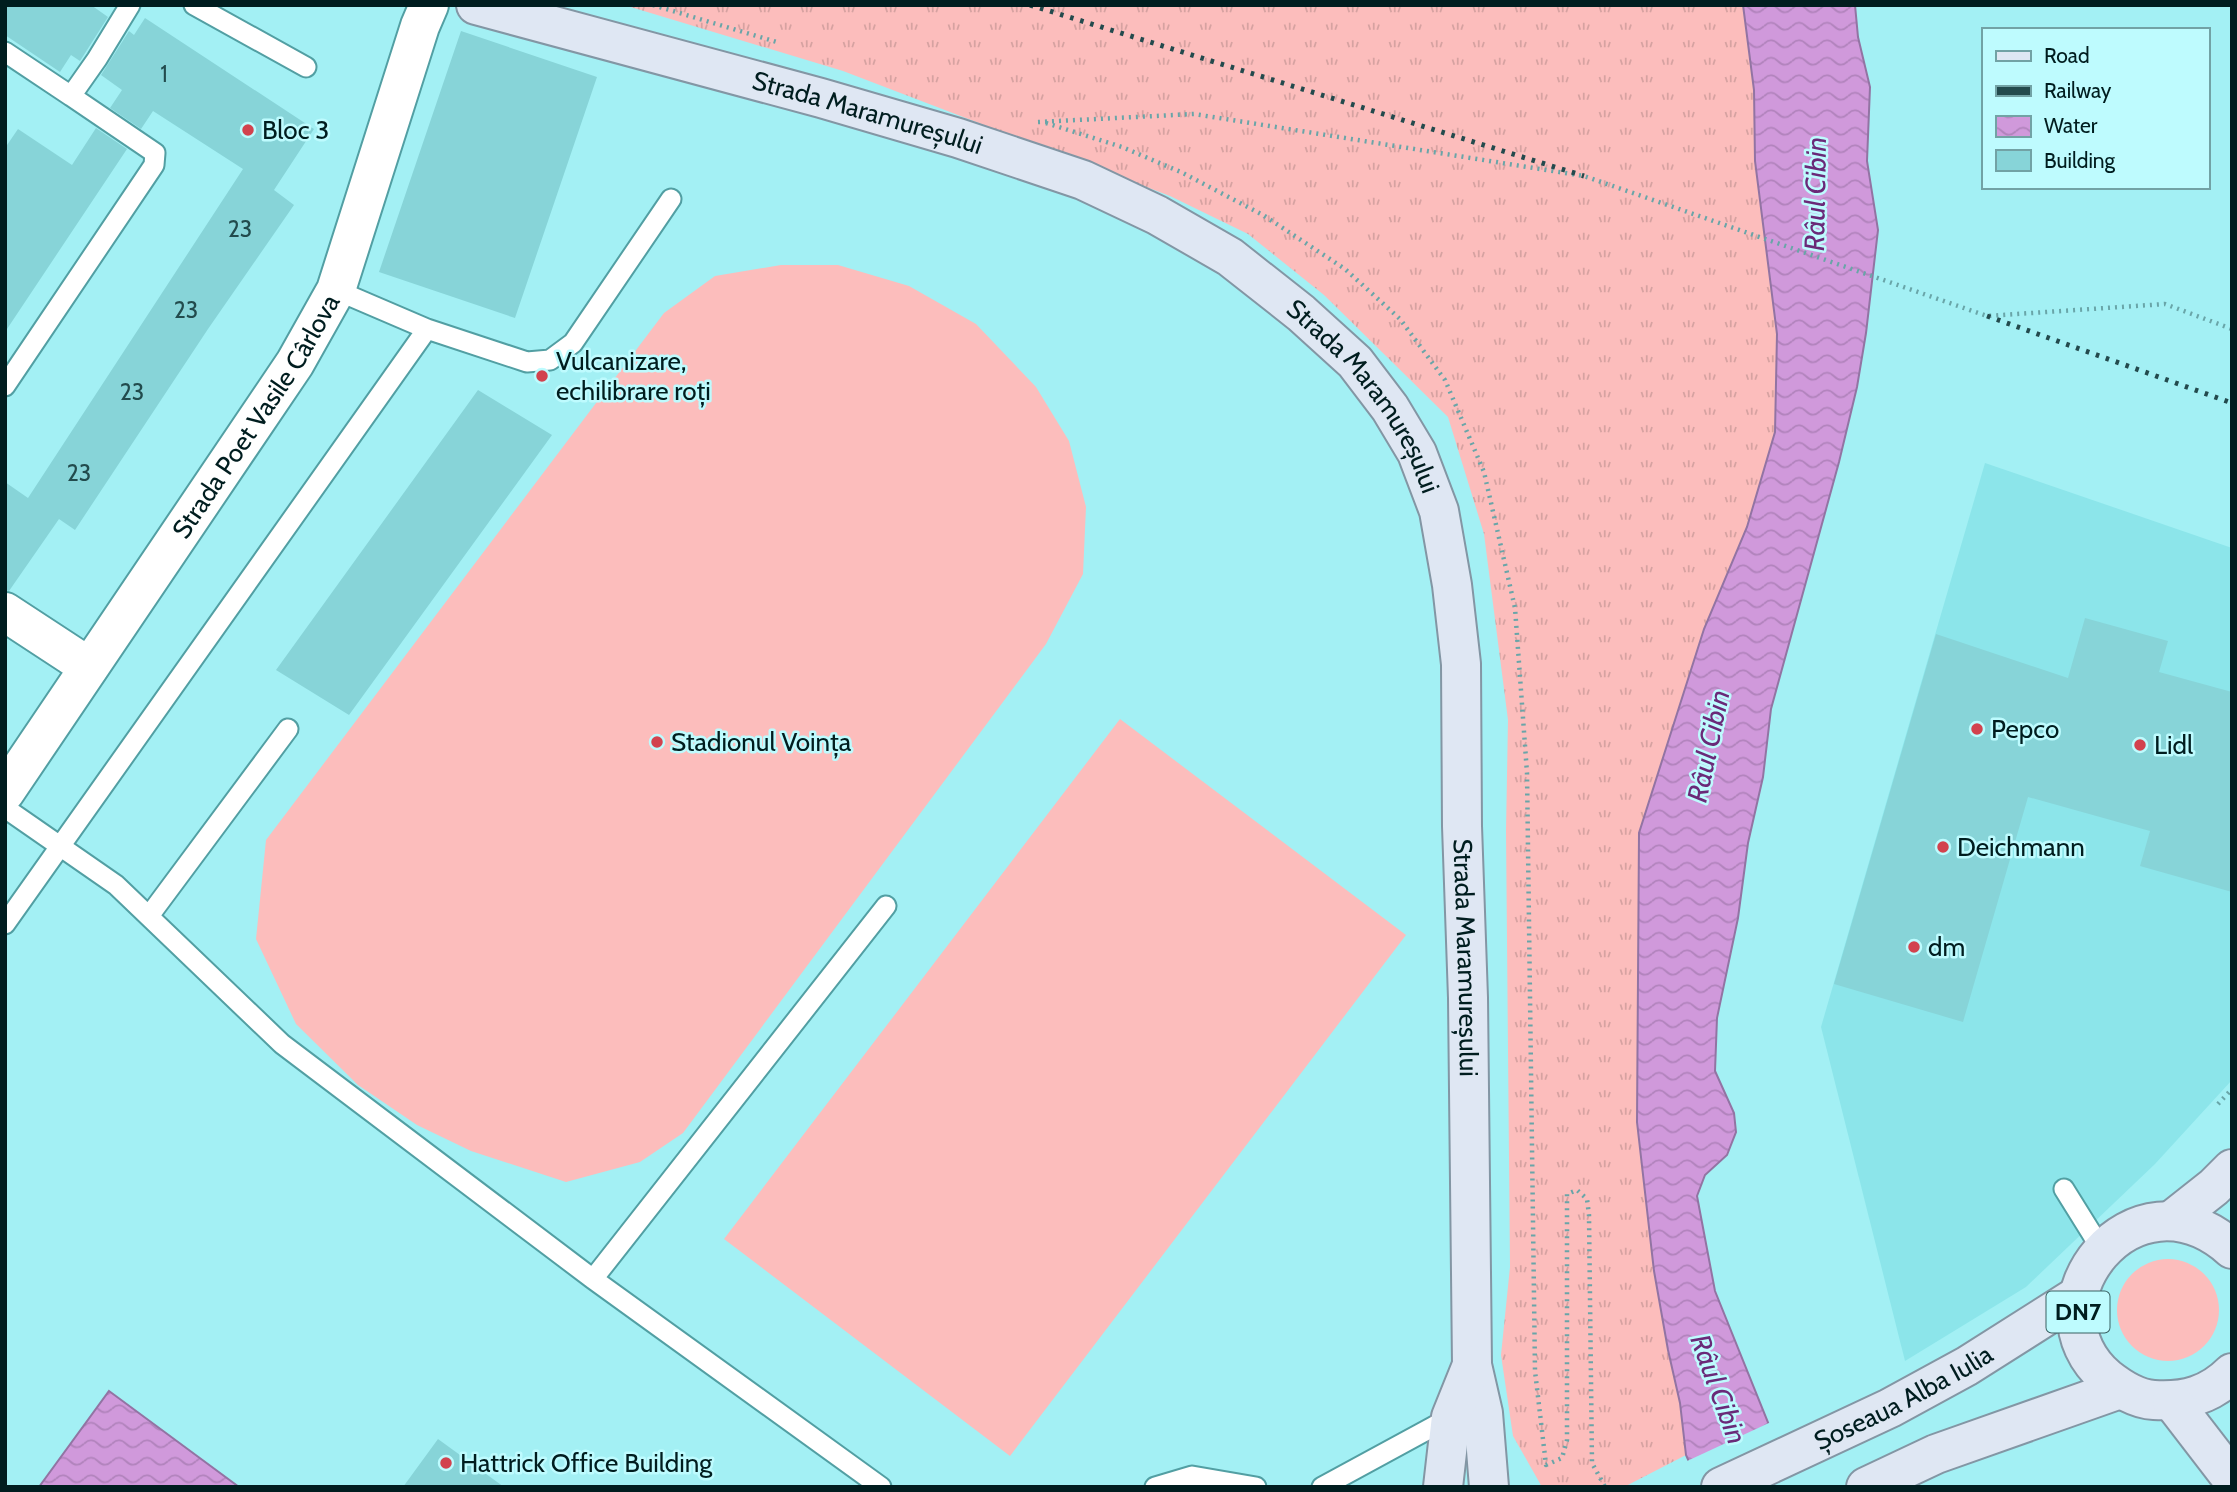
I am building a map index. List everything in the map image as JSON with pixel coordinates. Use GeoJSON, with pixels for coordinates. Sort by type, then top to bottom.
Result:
{"type":"FeatureCollection","features":[{"type":"Feature","properties":{"kind":"main road","name":"Strada Maramureșului"},"geometry":{"type":"LineString","coordinates":[[490,7],[821,98],[958,138],[1083,180],[1157,215],[1230,257],[1301,313],[1355,362],[1390,408],[1417,453],[1439,511],[1452,585],[1461,664],[1472,1364],[1483,1413],[1490,1485]]}},
{"type":"Feature","properties":{"kind":"main road","name":"DN7"},"geometry":{"type":"LineString","coordinates":[[2171,1222],[2232,1169]]}},
{"type":"Feature","properties":{"kind":"main road","name":"DN7"},"geometry":{"type":"LineString","coordinates":[[2232,1249],[2217,1236],[2195,1226],[2171,1222],[2146,1224],[2122,1234],[2102,1250],[2087,1270],[2079,1295],[2077,1322],[2085,1349],[2099,1371],[2120,1389],[2146,1399],[2172,1401],[2198,1396],[2220,1385],[2232,1373]]}},
{"type":"Feature","properties":{"kind":"main road","name":"Șoseaua Alba Iulia"},"geometry":{"type":"LineString","coordinates":[[1721,1487],[1890,1408],[1967,1366],[2079,1295]]}},
{"type":"Feature","properties":{"kind":"main road","name":"Strada Maramureșului"},"geometry":{"type":"LineString","coordinates":[[1443,1487],[1451,1418],[1472,1364]]}},
{"type":"Feature","properties":{"kind":"main road"},"geometry":{"type":"LineString","coordinates":[[1866,1487],[1936,1454],[2120,1389]]}},
{"type":"Feature","properties":{"kind":"main road"},"geometry":{"type":"LineString","coordinates":[[2172,1401],[2232,1479]]}},
{"type":"Feature","properties":{"kind":"street","name":"Strada Poet Vasile Cârlova"},"geometry":{"type":"LineString","coordinates":[[5,792],[295,363],[336,290],[429,5]]}},
{"type":"Feature","properties":{"kind":"street"},"geometry":{"type":"LineString","coordinates":[[5,612],[89,667]]}},
{"type":"Feature","properties":{"kind":"lane"},"geometry":{"type":"LineString","coordinates":[[71,96],[130,5]]}},
{"type":"Feature","properties":{"kind":"lane"},"geometry":{"type":"LineString","coordinates":[[194,5],[306,67]]}},
{"type":"Feature","properties":{"kind":"lane"},"geometry":{"type":"LineString","coordinates":[[5,52],[155,153],[154,165],[5,386]]}},
{"type":"Feature","properties":{"kind":"lane"},"geometry":{"type":"LineString","coordinates":[[336,290],[427,329],[527,362],[550,360],[573,343],[671,199]]}},
{"type":"Feature","properties":{"kind":"lane"},"geometry":{"type":"LineString","coordinates":[[5,924],[427,329]]}},
{"type":"Feature","properties":{"kind":"lane"},"geometry":{"type":"LineString","coordinates":[[149,916],[288,729]]}},
{"type":"Feature","properties":{"kind":"lane"},"geometry":{"type":"LineString","coordinates":[[5,808],[116,885],[282,1044],[593,1279],[881,1487]]}},
{"type":"Feature","properties":{"kind":"lane"},"geometry":{"type":"LineString","coordinates":[[593,1279],[886,906]]}},
{"type":"Feature","properties":{"kind":"lane"},"geometry":{"type":"LineString","coordinates":[[2064,1189],[2102,1250]]}},
{"type":"Feature","properties":{"kind":"lane"},"geometry":{"type":"LineString","coordinates":[[1322,1487],[1451,1418]]}},
{"type":"Feature","properties":{"kind":"lane"},"geometry":{"type":"LineString","coordinates":[[1154,1487],[1192,1476],[1256,1487]]}},
{"type":"Feature","properties":{"kind":"path"},"geometry":{"type":"LineString","coordinates":[[1029,123],[1194,114],[1584,176],[1987,316],[2165,304],[2232,329]]}},
{"type":"Feature","properties":{"kind":"path"},"geometry":{"type":"LineString","coordinates":[[1484,471],[1515,608],[1527,773],[1535,1371],[1539,1411],[1546,1465],[1562,1458],[1567,1440],[1567,1194],[1577,1190],[1587,1199],[1589,1215],[1592,1463],[1605,1487]]}},
{"type":"Feature","properties":{"kind":"path"},"geometry":{"type":"LineString","coordinates":[[2218,1104],[2232,1089]]}},
{"type":"Feature","properties":{"kind":"shaded area"},"geometry":{"type":"Polygon","coordinates":[[[1985,463],[2232,548],[2232,1080],[2155,1164],[2026,1287],[1905,1361],[1821,1027],[1985,463]]]}},
{"type":"Feature","properties":{"kind":"green space"},"geometry":{"type":"Polygon","coordinates":[[[624,5],[1743,5],[1754,90],[1755,161],[1777,334],[1775,432],[1747,527],[1704,629],[1639,833],[1637,1122],[1654,1271],[1680,1403],[1686,1455],[1624,1487],[1542,1487],[1513,1436],[1501,1355],[1510,1267],[1506,831],[1508,720],[1484,534],[1448,417],[1324,295],[1248,234],[1170,196],[843,71],[624,5]]]}},
{"type":"Feature","properties":{"kind":"green space","name":"Stadionul Voința"},"geometry":{"type":"Polygon","coordinates":[[[781,265],[838,265],[909,286],[976,324],[1036,387],[1069,441],[1086,507],[1083,574],[1046,644],[683,1133],[640,1162],[566,1182],[471,1151],[417,1125],[358,1085],[296,1024],[256,939],[266,840],[664,313],[715,276],[781,265]]]}},
{"type":"Feature","properties":{"kind":"green space"},"geometry":{"type":"Polygon","coordinates":[[[1120,719],[1406,935],[1010,1456],[724,1239],[1120,719]]]}},
{"type":"Feature","properties":{"kind":"green space"},"geometry":{"type":"Polygon","coordinates":[[[2168,1259],[2197,1267],[2211,1281],[2219,1310],[2211,1339],[2197,1353],[2168,1361],[2139,1353],[2125,1339],[2117,1310],[2125,1281],[2139,1267],[2168,1259]]]}},
{"type":"Feature","properties":{"kind":"water","name":"Râul Cibin"},"geometry":{"type":"Polygon","coordinates":[[[1743,5],[1855,5],[1858,37],[1870,87],[1867,161],[1878,230],[1857,387],[1771,709],[1763,777],[1748,843],[1738,918],[1717,1018],[1715,1071],[1734,1113],[1736,1132],[1727,1155],[1705,1175],[1697,1196],[1715,1291],[1794,1487],[1700,1487],[1686,1455],[1680,1403],[1654,1271],[1637,1122],[1639,833],[1704,629],[1747,527],[1775,432],[1777,334],[1755,161],[1754,90],[1743,5]]]}},
{"type":"Feature","properties":{"kind":"water"},"geometry":{"type":"Polygon","coordinates":[[[109,1391],[239,1487],[39,1487],[109,1391]]]}},
{"type":"Feature","properties":{"kind":"pier"},"geometry":{"type":"Polygon","coordinates":[[[1771,1422],[1797,1487],[1696,1487],[1685,1462],[1771,1422]]]}},
{"type":"Feature","properties":{"kind":"building"},"geometry":{"type":"Polygon","coordinates":[[[5,5],[91,5],[108,17],[80,61],[71,55],[60,72],[5,35],[5,5]]]}},
{"type":"Feature","properties":{"kind":"building"},"geometry":{"type":"Polygon","coordinates":[[[145,18],[314,129],[274,190],[294,205],[75,530],[59,519],[9,591],[5,590],[5,482],[28,498],[243,169],[153,111],[141,129],[110,108],[122,90],[101,75],[129,31],[134,35],[145,18]]]}},
{"type":"Feature","properties":{"kind":"building"},"geometry":{"type":"Polygon","coordinates":[[[461,31],[597,77],[515,318],[379,272],[461,31]]]}},
{"type":"Feature","properties":{"kind":"building"},"geometry":{"type":"Polygon","coordinates":[[[96,128],[127,149],[5,332],[5,148],[18,129],[72,165],[96,128]]]}},
{"type":"Feature","properties":{"kind":"building"},"geometry":{"type":"Polygon","coordinates":[[[478,390],[552,435],[349,715],[276,670],[478,390]]]}},
{"type":"Feature","properties":{"kind":"building"},"geometry":{"type":"Polygon","coordinates":[[[2085,618],[2168,641],[2159,672],[2232,692],[2232,892],[2140,866],[2150,831],[2028,797],[1963,1022],[1834,984],[1936,634],[2068,678],[2085,618]]]}},
{"type":"Feature","properties":{"kind":"building","name":"Hattrick Office Building"},"geometry":{"type":"Polygon","coordinates":[[[438,1439],[504,1487],[403,1487],[438,1439]]]}},
{"type":"Feature","properties":{"kind":"railway"},"geometry":{"type":"LineString","coordinates":[[1030,5],[1584,176]]}},
{"type":"Feature","properties":{"kind":"railway"},"geometry":{"type":"LineString","coordinates":[[1987,316],[2232,403]]}},
{"type":"Feature","properties":{"kind":"place","name":"Bloc 3"},"geometry":{"type":"Point","coordinates":[248,130]}},
{"type":"Feature","properties":{"kind":"place","name":"Vulcanizare, echilibrare roți"},"geometry":{"type":"Point","coordinates":[542,376]}},
{"type":"Feature","properties":{"kind":"place","name":"Pepco"},"geometry":{"type":"Point","coordinates":[1977,729]}},
{"type":"Feature","properties":{"kind":"place","name":"Stadionul Voința"},"geometry":{"type":"Point","coordinates":[657,742]}},
{"type":"Feature","properties":{"kind":"place","name":"Lidl"},"geometry":{"type":"Point","coordinates":[2140,745]}},
{"type":"Feature","properties":{"kind":"place","name":"Deichmann"},"geometry":{"type":"Point","coordinates":[1943,847]}},
{"type":"Feature","properties":{"kind":"place","name":"dm"},"geometry":{"type":"Point","coordinates":[1914,947]}},
{"type":"Feature","properties":{"kind":"place","name":"Hattrick Office Building"},"geometry":{"type":"Point","coordinates":[446,1463]}}]}
